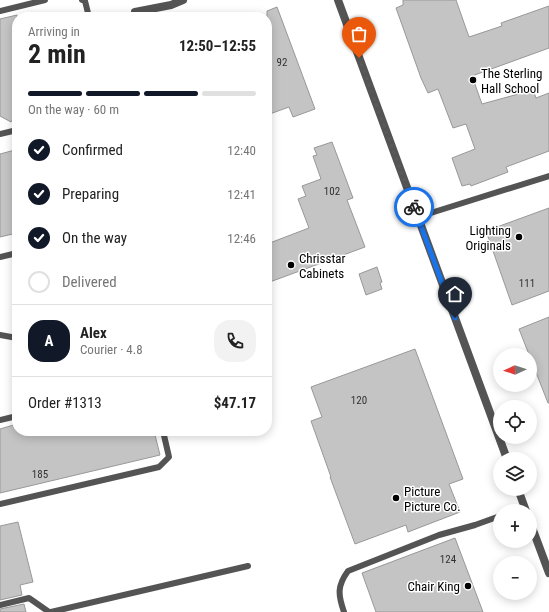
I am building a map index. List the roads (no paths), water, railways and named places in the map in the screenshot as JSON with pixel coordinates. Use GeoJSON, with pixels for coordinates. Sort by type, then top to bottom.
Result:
{"type":"FeatureCollection","features":[{"type":"Feature","properties":{"kind":"street"},"geometry":{"type":"LineString","coordinates":[[135,12],[171,5],[183,0]]}},
{"type":"Feature","properties":{"kind":"street"},"geometry":{"type":"LineString","coordinates":[[338,0],[504,452]]}},
{"type":"Feature","properties":{"kind":"street"},"geometry":{"type":"LineString","coordinates":[[537,540],[549,572]]}},
{"type":"Feature","properties":{"kind":"lane"},"geometry":{"type":"LineString","coordinates":[[0,11],[45,0]]}},
{"type":"Feature","properties":{"kind":"lane"},"geometry":{"type":"LineString","coordinates":[[82,0],[85,1],[88,12]]}},
{"type":"Feature","properties":{"kind":"lane"},"geometry":{"type":"LineString","coordinates":[[0,134],[12,131]]}},
{"type":"Feature","properties":{"kind":"lane"},"geometry":{"type":"LineString","coordinates":[[418,217],[549,176]]}},
{"type":"Feature","properties":{"kind":"lane"},"geometry":{"type":"LineString","coordinates":[[0,257],[12,254]]}},
{"type":"Feature","properties":{"kind":"lane"},"geometry":{"type":"LineString","coordinates":[[0,335],[12,337]]}},
{"type":"Feature","properties":{"kind":"lane"},"geometry":{"type":"LineString","coordinates":[[0,420],[12,417]]}},
{"type":"Feature","properties":{"kind":"lane"},"geometry":{"type":"LineString","coordinates":[[0,504],[159,466],[169,457],[164,436]]}},
{"type":"Feature","properties":{"kind":"lane"},"geometry":{"type":"LineString","coordinates":[[344,612],[339,592],[341,580],[348,571],[439,535],[475,526],[493,519]]}},
{"type":"Feature","properties":{"kind":"lane"},"geometry":{"type":"LineString","coordinates":[[0,605],[29,598],[50,612],[248,566]]}},
{"type":"Feature","properties":{"kind":"place","name":"The Sterling Hall School"},"geometry":{"type":"Point","coordinates":[473,80]}},
{"type":"Feature","properties":{"kind":"place","name":"Lighting Originals"},"geometry":{"type":"Point","coordinates":[519,237]}},
{"type":"Feature","properties":{"kind":"place","name":"Chrisstar Cabinets"},"geometry":{"type":"Point","coordinates":[291,265]}},
{"type":"Feature","properties":{"kind":"place","name":"Picture Picture Co."},"geometry":{"type":"Point","coordinates":[396,498]}},
{"type":"Feature","properties":{"kind":"place","name":"Chair King"},"geometry":{"type":"Point","coordinates":[468,586]}}]}
